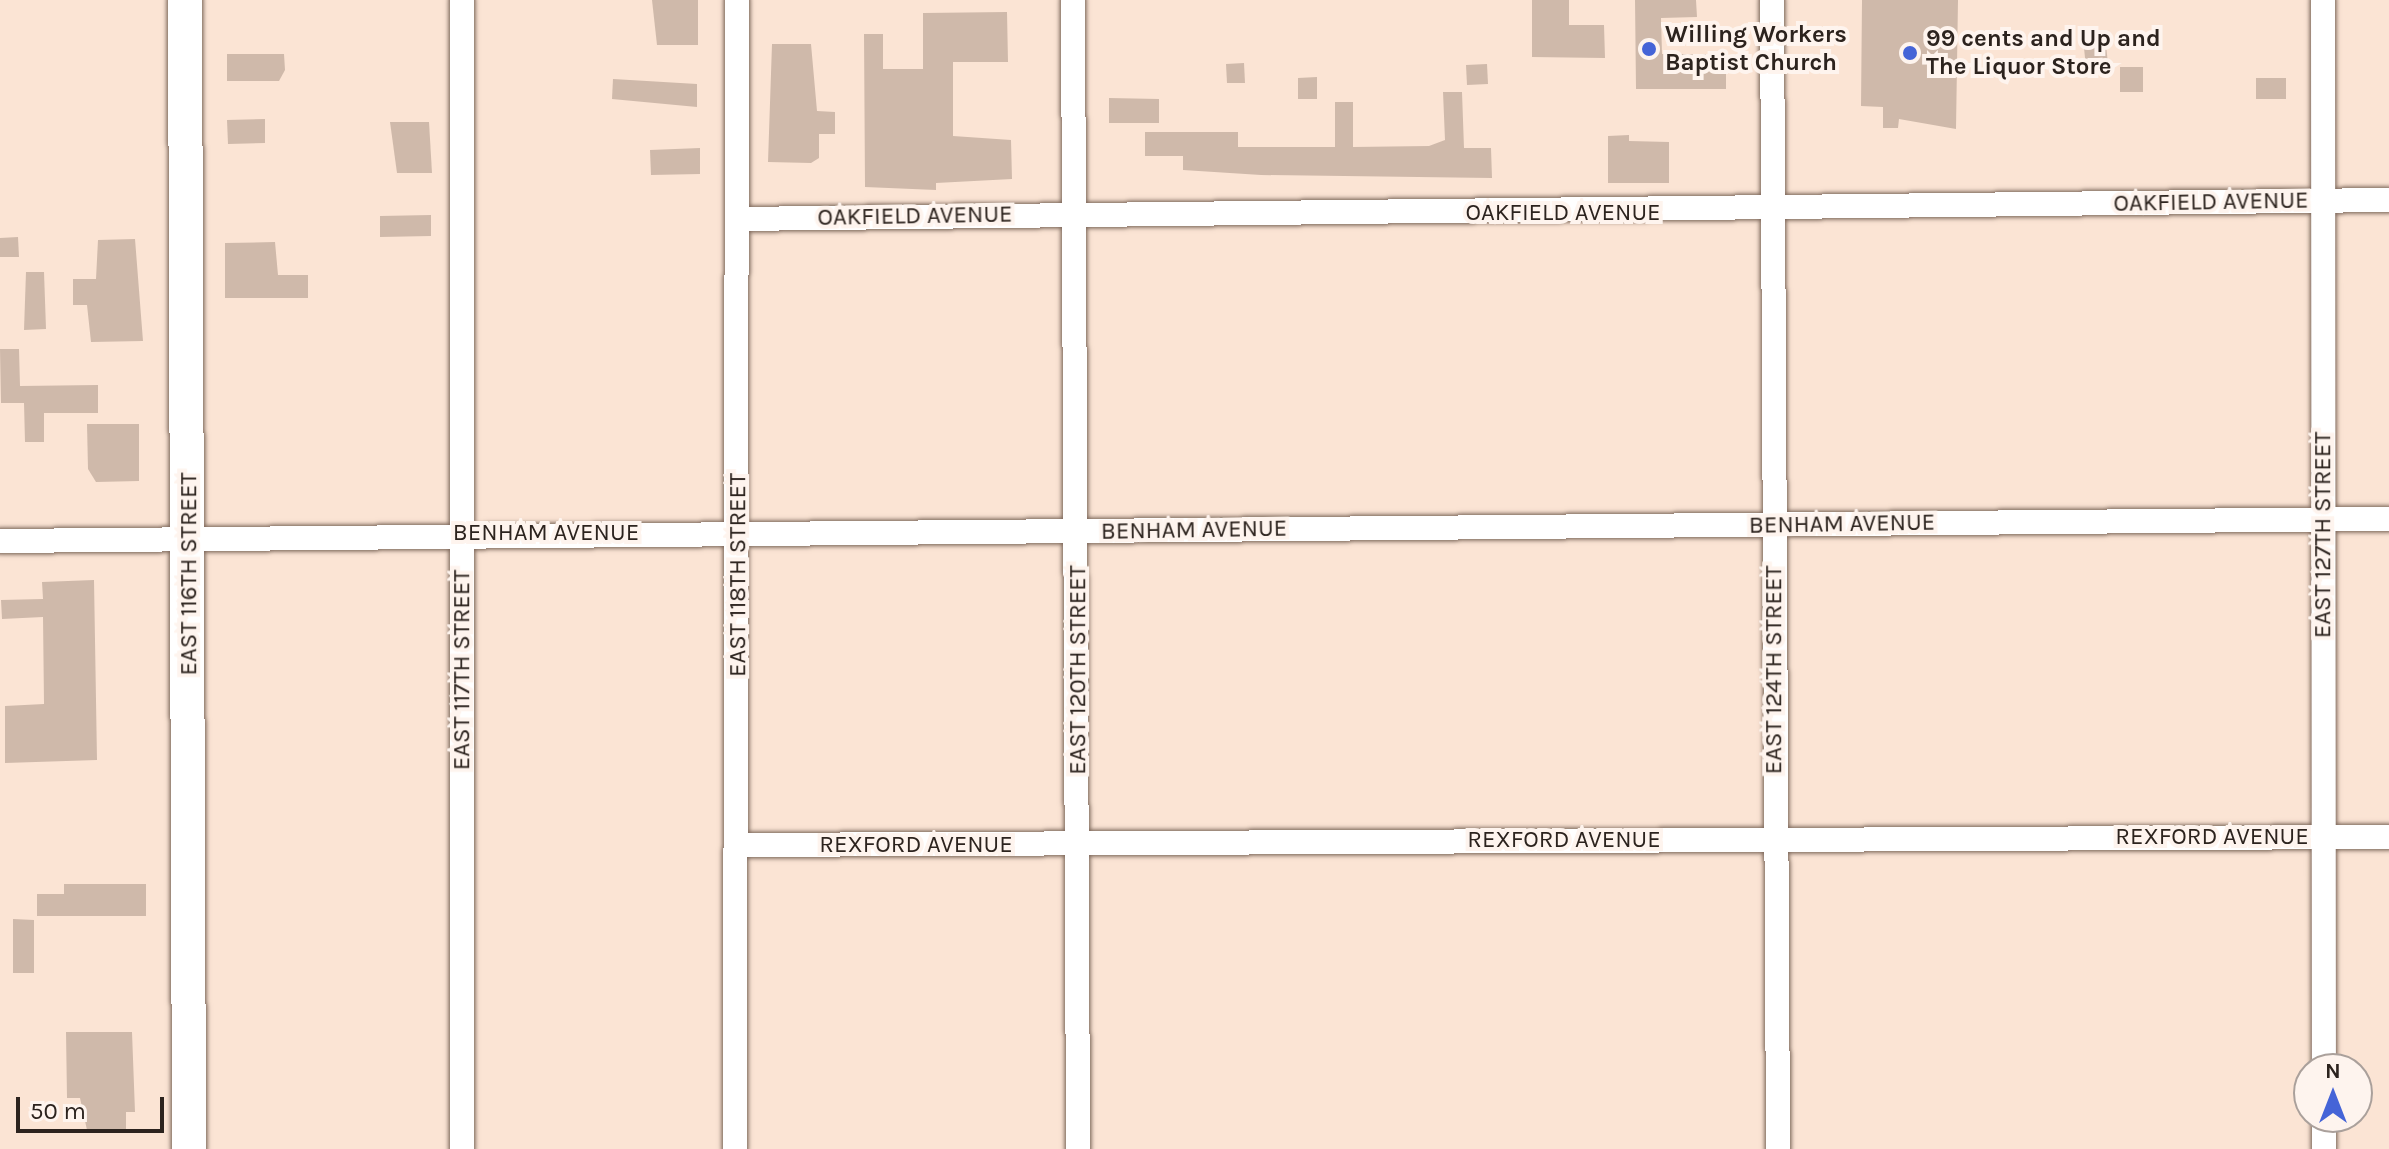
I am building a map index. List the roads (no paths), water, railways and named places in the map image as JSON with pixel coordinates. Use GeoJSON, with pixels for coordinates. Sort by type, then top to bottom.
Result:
{"type":"FeatureCollection","features":[{"type":"Feature","properties":{"kind":"main road","name":"EAST 116TH STREET"},"geometry":{"type":"LineString","coordinates":[[185,0],[190,537],[189,1149]]}},
{"type":"Feature","properties":{"kind":"street","name":"EAST 117TH STREET"},"geometry":{"type":"LineString","coordinates":[[462,0],[462,1149]]}},
{"type":"Feature","properties":{"kind":"street","name":"EAST 118TH STREET"},"geometry":{"type":"LineString","coordinates":[[735,1149],[740,845],[737,0]]}},
{"type":"Feature","properties":{"kind":"street","name":"EAST 120TH STREET"},"geometry":{"type":"LineString","coordinates":[[1073,0],[1078,531],[1078,1149]]}},
{"type":"Feature","properties":{"kind":"street","name":"EAST 124TH STREET"},"geometry":{"type":"LineString","coordinates":[[1772,0],[1778,1149]]}},
{"type":"Feature","properties":{"kind":"street","name":"EAST 127TH STREET"},"geometry":{"type":"LineString","coordinates":[[2323,0],[2324,1053]]}},
{"type":"Feature","properties":{"kind":"street","name":"OAKFIELD AVENUE"},"geometry":{"type":"LineString","coordinates":[[737,219],[1074,212],[1773,210],[2389,200]]}},
{"type":"Feature","properties":{"kind":"street","name":"BENHAM AVENUE"},"geometry":{"type":"LineString","coordinates":[[0,541],[462,531],[737,535],[2389,519]]}},
{"type":"Feature","properties":{"kind":"street","name":"REXFORD AVENUE"},"geometry":{"type":"LineString","coordinates":[[740,845],[2389,837]]}},
{"type":"Feature","properties":{"kind":"place","name":"Willing Workers Baptist Church"},"geometry":{"type":"Point","coordinates":[1649,49]}},
{"type":"Feature","properties":{"kind":"place","name":"99 cents and Up and The Liquor Store"},"geometry":{"type":"Point","coordinates":[1910,53]}}]}
